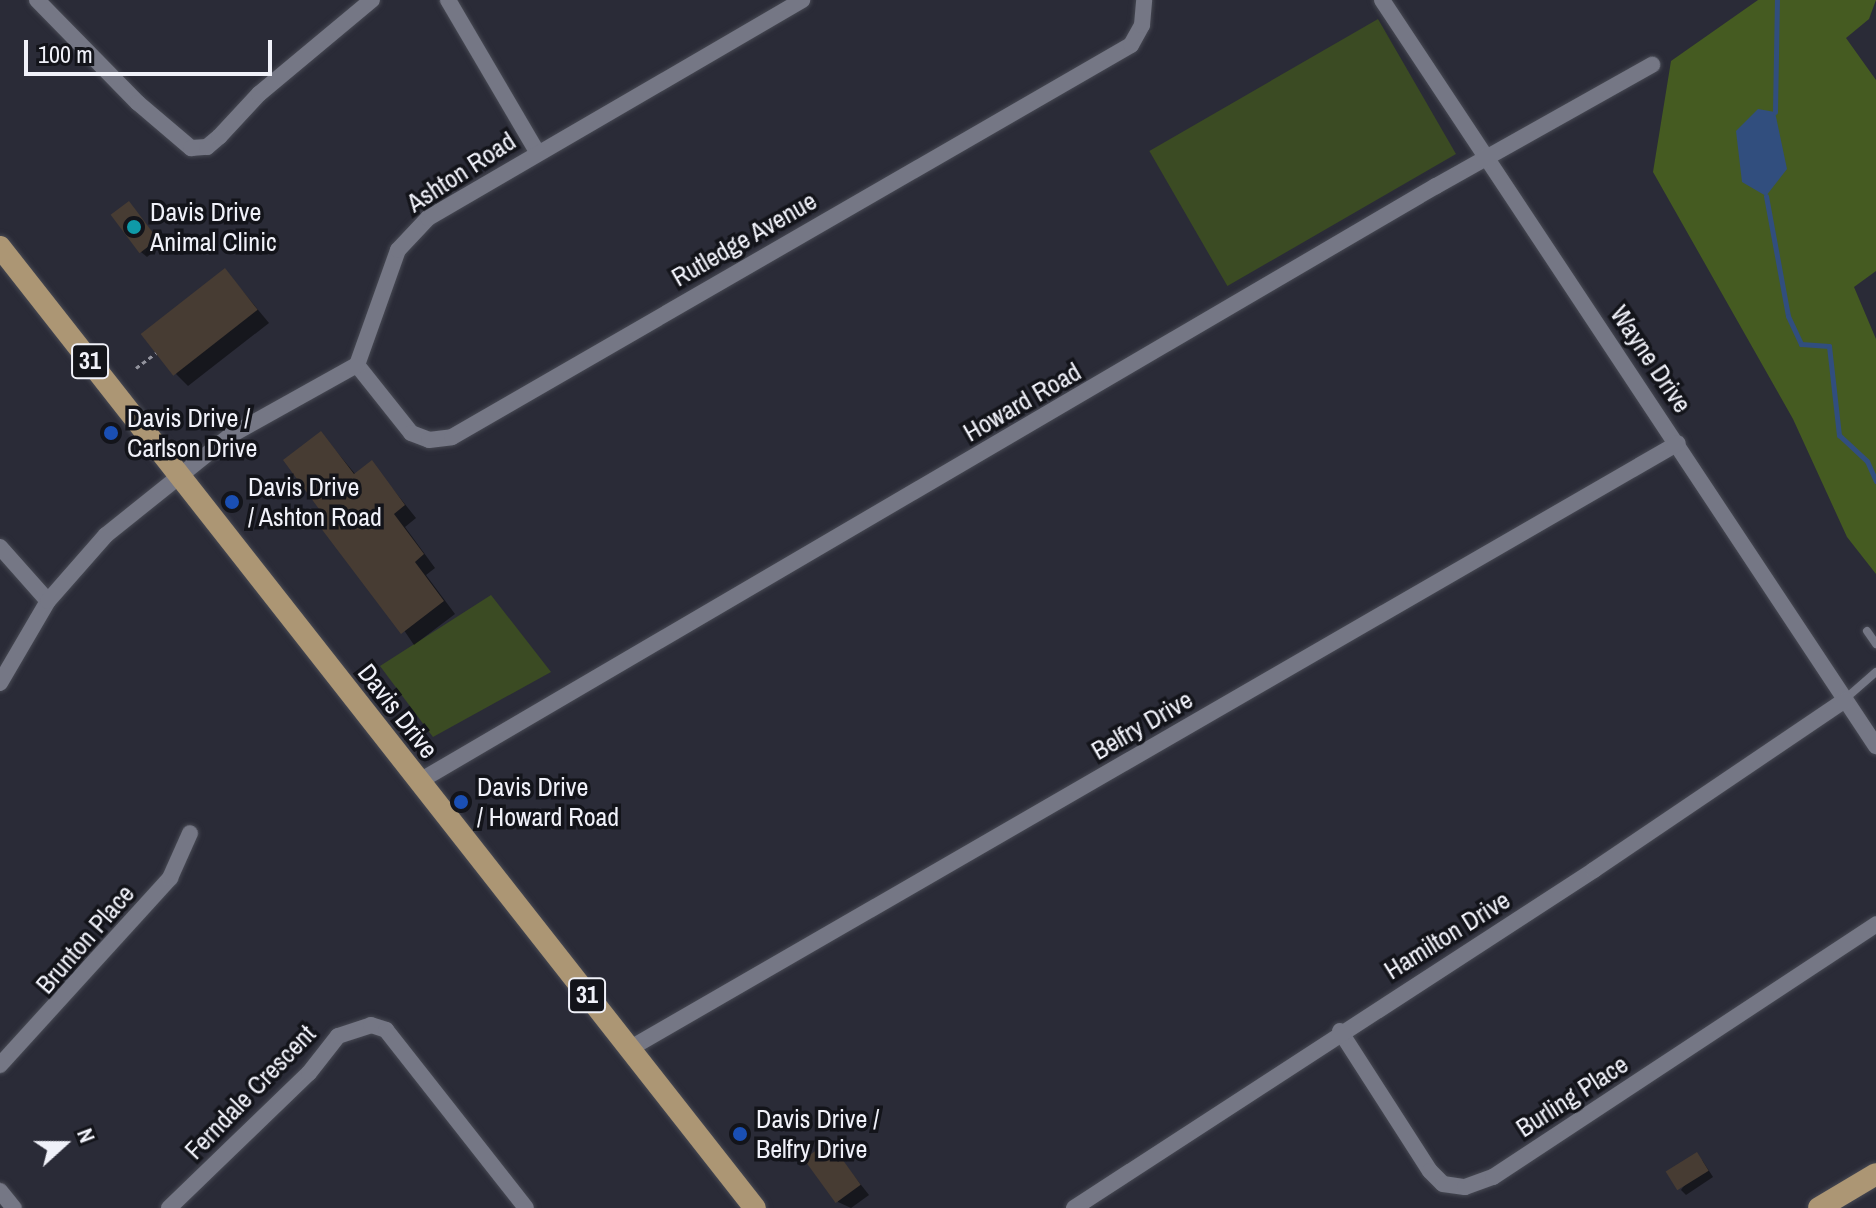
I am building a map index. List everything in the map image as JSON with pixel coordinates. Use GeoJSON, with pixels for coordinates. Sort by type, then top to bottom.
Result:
{"type":"FeatureCollection","features":[{"type":"Feature","properties":{"kind":"main road","name":"Davis Drive"},"geometry":{"type":"LineString","coordinates":[[0,247],[755,1208]]}},
{"type":"Feature","properties":{"kind":"main road"},"geometry":{"type":"LineString","coordinates":[[1819,1208],[1876,1174]]}},
{"type":"Feature","properties":{"kind":"street"},"geometry":{"type":"LineString","coordinates":[[43,2],[138,103],[191,148],[207,147],[259,94],[372,0]]}},
{"type":"Feature","properties":{"kind":"street"},"geometry":{"type":"LineString","coordinates":[[448,0],[537,152]]}},
{"type":"Feature","properties":{"kind":"street","name":"Ashton Road"},"geometry":{"type":"LineString","coordinates":[[357,365],[398,250],[428,218],[802,0]]}},
{"type":"Feature","properties":{"kind":"street","name":"Rutledge Avenue"},"geometry":{"type":"LineString","coordinates":[[357,365],[386,408],[411,433],[429,440],[452,437],[1131,45],[1142,25],[1144,0]]}},
{"type":"Feature","properties":{"kind":"street","name":"Wayne Drive"},"geometry":{"type":"LineString","coordinates":[[1382,0],[1489,156],[1876,746]]}},
{"type":"Feature","properties":{"kind":"street","name":"Howard Road"},"geometry":{"type":"LineString","coordinates":[[418,782],[1489,156],[1652,65]]}},
{"type":"Feature","properties":{"kind":"street"},"geometry":{"type":"LineString","coordinates":[[0,683],[48,601],[106,535],[231,435],[357,365]]}},
{"type":"Feature","properties":{"kind":"street","name":"Belfry Drive"},"geometry":{"type":"LineString","coordinates":[[629,1049],[1608,478],[1678,443]]}},
{"type":"Feature","properties":{"kind":"street"},"geometry":{"type":"LineString","coordinates":[[0,547],[48,601]]}},
{"type":"Feature","properties":{"kind":"street","name":"Hamilton Drive"},"geometry":{"type":"LineString","coordinates":[[1074,1208],[1097,1202],[1340,1031],[1594,870],[1845,700]]}},
{"type":"Feature","properties":{"kind":"street","name":"Brunton Place"},"geometry":{"type":"LineString","coordinates":[[0,1065],[170,878],[190,833]]}},
{"type":"Feature","properties":{"kind":"street","name":"Burling Place"},"geometry":{"type":"LineString","coordinates":[[1340,1031],[1430,1171],[1443,1184],[1465,1187],[1493,1177],[1876,924]]}},
{"type":"Feature","properties":{"kind":"street","name":"Ferndale Crescent"},"geometry":{"type":"LineString","coordinates":[[169,1208],[309,1073],[338,1036],[371,1025],[386,1030],[526,1208]]}},
{"type":"Feature","properties":{"kind":"street"},"geometry":{"type":"LineString","coordinates":[[0,1191],[14,1208]]}},
{"type":"Feature","properties":{"kind":"lane"},"geometry":{"type":"LineString","coordinates":[[1867,631],[1876,644]]}},
{"type":"Feature","properties":{"kind":"lane"},"geometry":{"type":"LineString","coordinates":[[1845,700],[1876,672]]}},
{"type":"Feature","properties":{"kind":"path"},"geometry":{"type":"LineString","coordinates":[[136,368],[156,353]]}},
{"type":"Feature","properties":{"kind":"green space"},"geometry":{"type":"Polygon","coordinates":[[[1758,0],[1876,0],[1869,19],[1846,38],[1876,80],[1876,271],[1854,287],[1876,339],[1876,574],[1847,537],[1793,419],[1653,172],[1671,61],[1758,0]]]}},
{"type":"Feature","properties":{"kind":"green space"},"geometry":{"type":"Polygon","coordinates":[[[1378,19],[1456,154],[1227,286],[1149,151],[1378,19]]]}},
{"type":"Feature","properties":{"kind":"green space"},"geometry":{"type":"Polygon","coordinates":[[[491,595],[551,672],[433,737],[380,666],[491,595]]]}},
{"type":"Feature","properties":{"kind":"water"},"geometry":{"type":"Polygon","coordinates":[[[1758,109],[1775,112],[1787,169],[1766,196],[1742,182],[1736,131],[1758,109]]]}},
{"type":"Feature","properties":{"kind":"building","name":"Davis Drive Animal Clinic"},"geometry":{"type":"Polygon","coordinates":[[[129,201],[158,239],[140,253],[111,215],[129,201]]]}},
{"type":"Feature","properties":{"kind":"building"},"geometry":{"type":"Polygon","coordinates":[[[225,268],[258,310],[173,376],[141,334],[225,268]]]}},
{"type":"Feature","properties":{"kind":"building"},"geometry":{"type":"Polygon","coordinates":[[[321,431],[354,474],[372,460],[405,505],[394,514],[424,554],[415,562],[444,601],[401,634],[311,515],[319,509],[283,460],[321,431]]]}},
{"type":"Feature","properties":{"kind":"building"},"geometry":{"type":"Polygon","coordinates":[[[829,1141],[861,1185],[836,1203],[804,1159],[829,1141]]]}},
{"type":"Feature","properties":{"kind":"building"},"geometry":{"type":"Polygon","coordinates":[[[1697,1152],[1709,1171],[1677,1190],[1666,1172],[1697,1152]]]}},
{"type":"Feature","properties":{"kind":"waterway"},"geometry":{"type":"LineString","coordinates":[[1775,112],[1777,0]]}},
{"type":"Feature","properties":{"kind":"waterway"},"geometry":{"type":"LineString","coordinates":[[1766,196],[1788,316],[1801,344],[1829,346],[1839,435],[1867,461],[1876,481]]}},
{"type":"Feature","properties":{"kind":"place","name":"Davis Drive Animal Clinic"},"geometry":{"type":"Point","coordinates":[134,227]}},
{"type":"Feature","properties":{"kind":"place","name":"Davis Drive / Carlson Drive"},"geometry":{"type":"Point","coordinates":[111,433]}},
{"type":"Feature","properties":{"kind":"place","name":"Davis Drive / Ashton Road"},"geometry":{"type":"Point","coordinates":[232,502]}},
{"type":"Feature","properties":{"kind":"place","name":"Davis Drive / Howard Road"},"geometry":{"type":"Point","coordinates":[461,802]}},
{"type":"Feature","properties":{"kind":"place","name":"Davis Drive / Belfry Drive"},"geometry":{"type":"Point","coordinates":[740,1134]}}]}
